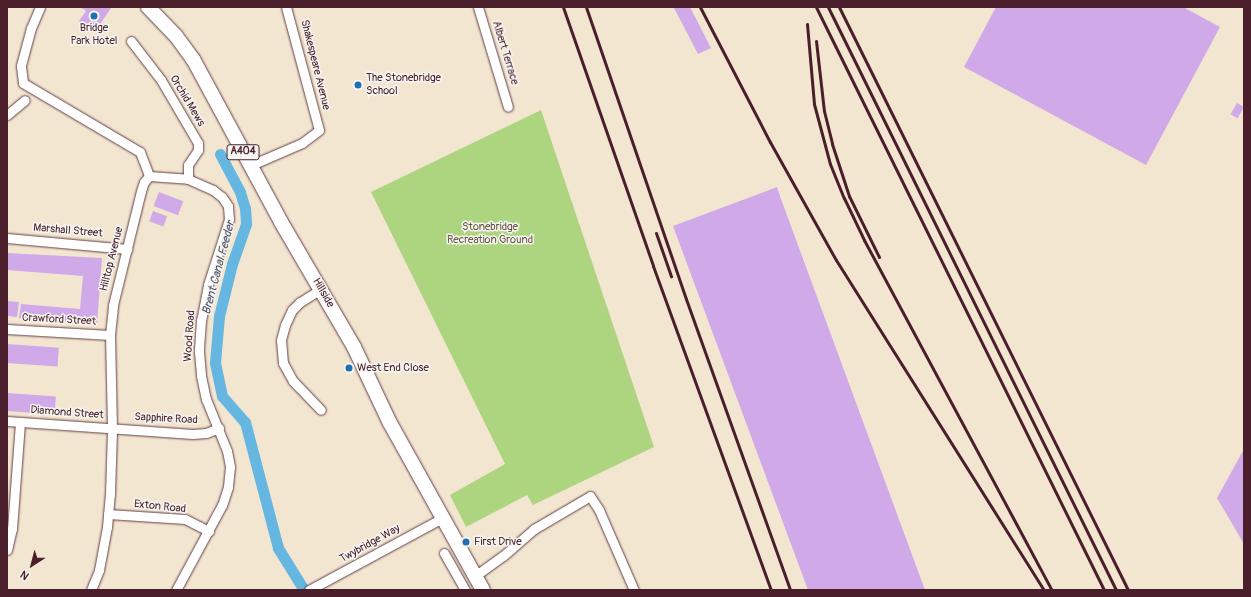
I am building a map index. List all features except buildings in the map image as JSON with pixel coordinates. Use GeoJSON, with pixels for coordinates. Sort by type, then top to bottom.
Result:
{"type":"FeatureCollection","features":[{"type":"Feature","properties":{"kind":"main road","name":"Hillside"},"geometry":{"type":"LineString","coordinates":[[148,7],[176,36],[193,59],[250,165],[354,347],[390,423],[483,590]]}},
{"type":"Feature","properties":{"kind":"street"},"geometry":{"type":"LineString","coordinates":[[40,7],[31,28],[21,66],[23,83],[140,152],[149,176]]}},
{"type":"Feature","properties":{"kind":"street","name":"Shakespeare Avenue"},"geometry":{"type":"LineString","coordinates":[[250,165],[302,143],[319,130],[286,7]]}},
{"type":"Feature","properties":{"kind":"street","name":"Albert Terrace"},"geometry":{"type":"LineString","coordinates":[[478,7],[508,107]]}},
{"type":"Feature","properties":{"kind":"street","name":"Orchid Mews"},"geometry":{"type":"LineString","coordinates":[[131,41],[161,80],[198,143],[198,150],[188,165],[188,179]]}},
{"type":"Feature","properties":{"kind":"street"},"geometry":{"type":"LineString","coordinates":[[7,116],[25,100]]}},
{"type":"Feature","properties":{"kind":"street","name":"Wood Road"},"geometry":{"type":"LineString","coordinates":[[149,176],[188,179],[213,190],[222,197],[228,206],[229,220],[208,285],[201,320],[199,352],[201,376],[206,399],[227,451],[230,467],[228,487],[222,506],[176,590]]}},
{"type":"Feature","properties":{"kind":"street","name":"Hilltop Avenue"},"geometry":{"type":"LineString","coordinates":[[91,590],[99,570],[108,514],[112,429],[110,335],[113,305],[144,182],[149,176]]}},
{"type":"Feature","properties":{"kind":"street","name":"Marshall Street"},"geometry":{"type":"LineString","coordinates":[[7,238],[127,249]]}},
{"type":"Feature","properties":{"kind":"street"},"geometry":{"type":"LineString","coordinates":[[321,289],[300,302],[292,310],[285,325],[281,340],[284,363],[293,381],[321,410]]}},
{"type":"Feature","properties":{"kind":"street","name":"Crawford Street"},"geometry":{"type":"LineString","coordinates":[[7,329],[110,335]]}},
{"type":"Feature","properties":{"kind":"street","name":"Diamond Street"},"geometry":{"type":"LineString","coordinates":[[7,421],[112,429]]}},
{"type":"Feature","properties":{"kind":"street","name":"Diamond Street"},"geometry":{"type":"LineString","coordinates":[[7,550],[12,529],[20,422]]}},
{"type":"Feature","properties":{"kind":"street","name":"Sapphire Road"},"geometry":{"type":"LineString","coordinates":[[112,429],[193,434],[206,433],[219,428]]}},
{"type":"Feature","properties":{"kind":"street"},"geometry":{"type":"LineString","coordinates":[[475,576],[503,556],[534,529],[590,496],[599,510],[634,590]]}},
{"type":"Feature","properties":{"kind":"street","name":"Exton Road"},"geometry":{"type":"LineString","coordinates":[[108,514],[185,519],[208,531]]}},
{"type":"Feature","properties":{"kind":"street","name":"Twybridge Way"},"geometry":{"type":"LineString","coordinates":[[312,589],[442,518]]}},
{"type":"Feature","properties":{"kind":"street"},"geometry":{"type":"LineString","coordinates":[[444,553],[464,590]]}},
{"type":"Feature","properties":{"kind":"green space","name":"Stonebridge Recreation Ground"},"geometry":{"type":"Polygon","coordinates":[[[541,110],[654,447],[533,505],[527,495],[466,527],[450,495],[505,464],[371,192],[541,110]]]}},
{"type":"Feature","properties":{"kind":"waterway","name":"Brent Canal Feeder"},"geometry":{"type":"LineString","coordinates":[[220,154],[240,192],[245,208],[246,224],[232,264],[219,316],[215,363],[222,396],[245,422],[278,548],[304,590]]}},
{"type":"Feature","properties":{"kind":"railway"},"geometry":{"type":"LineString","coordinates":[[563,7],[653,266],[771,590]]}},
{"type":"Feature","properties":{"kind":"railway"},"geometry":{"type":"LineString","coordinates":[[586,7],[686,299],[790,590]]}},
{"type":"Feature","properties":{"kind":"railway"},"geometry":{"type":"LineString","coordinates":[[700,7],[770,142],[836,260],[1044,590]]}},
{"type":"Feature","properties":{"kind":"railway"},"geometry":{"type":"LineString","coordinates":[[816,7],[1104,590]]}},
{"type":"Feature","properties":{"kind":"railway"},"geometry":{"type":"LineString","coordinates":[[828,7],[1116,590]]}},
{"type":"Feature","properties":{"kind":"railway"},"geometry":{"type":"LineString","coordinates":[[839,7],[1128,590]]}},
{"type":"Feature","properties":{"kind":"railway"},"geometry":{"type":"LineString","coordinates":[[807,24],[814,104],[830,164],[844,198],[864,240],[1052,590]]}},
{"type":"Feature","properties":{"kind":"railway"},"geometry":{"type":"LineString","coordinates":[[816,41],[824,111],[832,144],[849,196],[879,257]]}},
{"type":"Feature","properties":{"kind":"railway"},"geometry":{"type":"LineString","coordinates":[[656,233],[671,276]]}},
{"type":"Feature","properties":{"kind":"place","name":"Bridge Park Hotel"},"geometry":{"type":"Point","coordinates":[94,16]}},
{"type":"Feature","properties":{"kind":"place","name":"The Stonebridge School"},"geometry":{"type":"Point","coordinates":[358,85]}},
{"type":"Feature","properties":{"kind":"place","name":"West End Close"},"geometry":{"type":"Point","coordinates":[349,368]}},
{"type":"Feature","properties":{"kind":"place","name":"First Drive"},"geometry":{"type":"Point","coordinates":[466,542]}}]}
